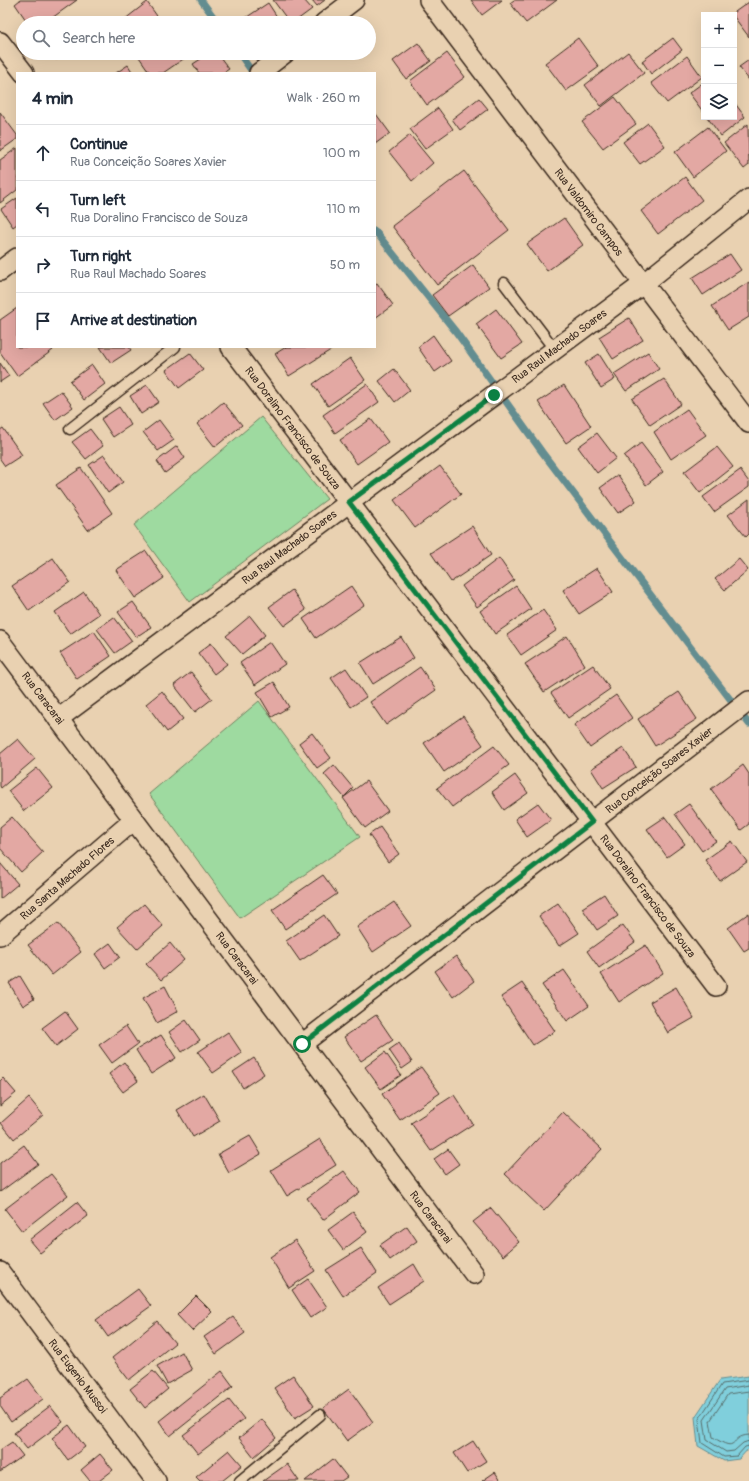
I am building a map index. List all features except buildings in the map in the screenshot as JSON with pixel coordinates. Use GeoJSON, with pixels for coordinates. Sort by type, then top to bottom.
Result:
{"type":"FeatureCollection","features":[{"type":"Feature","properties":{"kind":"street"},"geometry":{"type":"LineString","coordinates":[[333,16],[354,0]]}},
{"type":"Feature","properties":{"kind":"street","name":"Rua Valdomiro Campos"},"geometry":{"type":"LineString","coordinates":[[429,0],[749,423]]}},
{"type":"Feature","properties":{"kind":"street"},"geometry":{"type":"LineString","coordinates":[[0,42],[23,72]]}},
{"type":"Feature","properties":{"kind":"street"},"geometry":{"type":"LineString","coordinates":[[260,72],[276,60]]}},
{"type":"Feature","properties":{"kind":"street","name":"Rua Raul Machado Soares"},"geometry":{"type":"LineString","coordinates":[[58,719],[643,284],[749,199]]}},
{"type":"Feature","properties":{"kind":"street"},"geometry":{"type":"LineString","coordinates":[[0,271],[16,259]]}},
{"type":"Feature","properties":{"kind":"street","name":"Rua Doralino Francisco de Souza"},"geometry":{"type":"LineString","coordinates":[[233,348],[716,986]]}},
{"type":"Feature","properties":{"kind":"street","name":"Rua Caracarai"},"geometry":{"type":"LineString","coordinates":[[0,641],[474,1274]]}},
{"type":"Feature","properties":{"kind":"street","name":"Rua Conceição Soares Xavier"},"geometry":{"type":"LineString","coordinates":[[302,1044],[749,701]]}},
{"type":"Feature","properties":{"kind":"street","name":"Rua Santa Machado Flores"},"geometry":{"type":"LineString","coordinates":[[0,935],[134,820]]}},
{"type":"Feature","properties":{"kind":"street","name":"Rua Eugenio Mussoi"},"geometry":{"type":"LineString","coordinates":[[0,1272],[156,1481]]}},
{"type":"Feature","properties":{"kind":"lane"},"geometry":{"type":"LineString","coordinates":[[504,283],[555,350]]}},
{"type":"Feature","properties":{"kind":"lane"},"geometry":{"type":"LineString","coordinates":[[70,429],[174,348]]}},
{"type":"Feature","properties":{"kind":"lane"},"geometry":{"type":"LineString","coordinates":[[240,1481],[320,1415]]}},
{"type":"Feature","properties":{"kind":"green space"},"geometry":{"type":"Polygon","coordinates":[[[261,417],[327,499],[190,602],[134,525],[261,417]]]}},
{"type":"Feature","properties":{"kind":"green space"},"geometry":{"type":"Polygon","coordinates":[[[259,701],[360,837],[240,918],[149,794],[259,701]]]}},
{"type":"Feature","properties":{"kind":"water"},"geometry":{"type":"Polygon","coordinates":[[[749,1376],[749,1448],[739,1459],[724,1461],[698,1446],[695,1417],[720,1380],[749,1376]]]}},
{"type":"Feature","properties":{"kind":"waterway"},"geometry":{"type":"LineString","coordinates":[[201,0],[213,16]]}},
{"type":"Feature","properties":{"kind":"waterway"},"geometry":{"type":"LineString","coordinates":[[244,60],[252,72]]}},
{"type":"Feature","properties":{"kind":"waterway"},"geometry":{"type":"LineString","coordinates":[[376,232],[456,332],[542,452],[749,724]]}},
{"type":"Feature","properties":{"kind":"route"},"geometry":{"type":"LineString","coordinates":[[302,1044],[592,822],[349,502],[494,395]]}}]}
